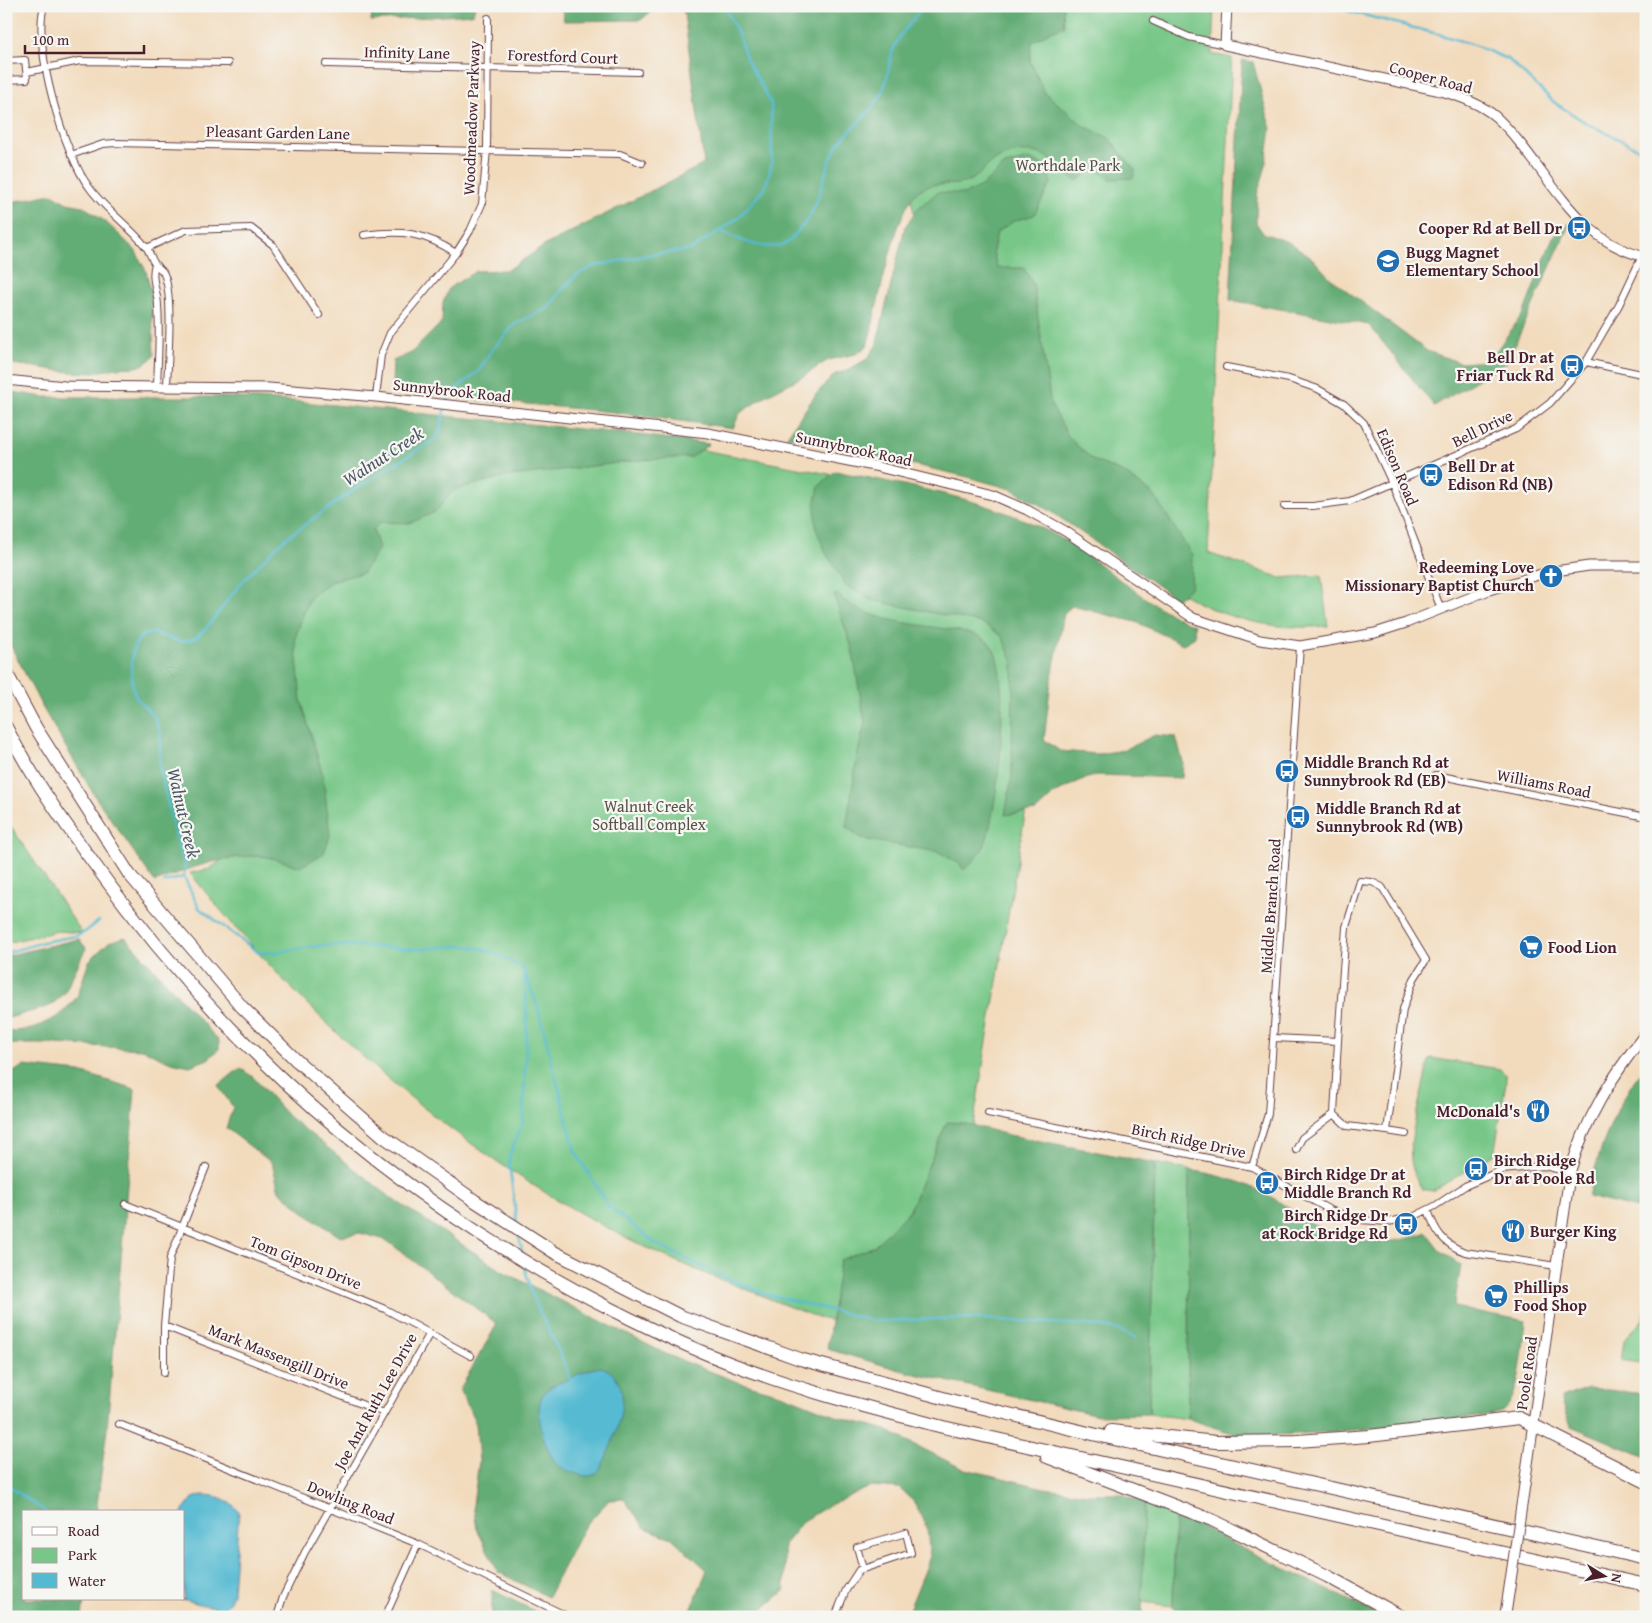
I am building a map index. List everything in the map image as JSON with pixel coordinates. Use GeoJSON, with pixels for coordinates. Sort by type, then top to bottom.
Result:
{"type":"FeatureCollection","features":[{"type":"Feature","properties":{"kind":"highway"},"geometry":{"type":"LineString","coordinates":[[6,672],[36,728],[129,874],[242,1007],[296,1060],[391,1141],[475,1201],[554,1252],[680,1316],[800,1359],[954,1401],[1646,1560]]}},
{"type":"Feature","properties":{"kind":"highway"},"geometry":{"type":"LineString","coordinates":[[6,727],[46,795],[126,909],[227,1027],[333,1127],[391,1173],[486,1239],[546,1274],[670,1337],[738,1367],[853,1403],[1007,1442],[1646,1585]]}},
{"type":"Feature","properties":{"kind":"highway"},"geometry":{"type":"LineString","coordinates":[[1067,1427],[1246,1442],[1368,1436],[1519,1418],[1646,1482]]}},
{"type":"Feature","properties":{"kind":"highway"},"geometry":{"type":"LineString","coordinates":[[1007,1442],[1212,1520],[1402,1617]]}},
{"type":"Feature","properties":{"kind":"main road"},"geometry":{"type":"LineString","coordinates":[[1225,45],[1227,6]]}},
{"type":"Feature","properties":{"kind":"main road","name":"Cooper Road"},"geometry":{"type":"LineString","coordinates":[[1225,45],[1441,91],[1471,101],[1495,117],[1567,206],[1588,228],[1602,238],[1644,257]]}},
{"type":"Feature","properties":{"kind":"main road","name":"Sunnybrook Road"},"geometry":{"type":"LineString","coordinates":[[6,380],[65,386],[167,385],[269,388],[376,397],[708,433],[874,466],[993,495],[1028,510],[1065,531],[1193,618],[1260,640],[1300,646],[1375,633],[1489,590],[1548,572],[1589,566],[1646,566]]}},
{"type":"Feature","properties":{"kind":"main road","name":"Poole Road"},"geometry":{"type":"LineString","coordinates":[[1504,1617],[1570,1172],[1579,1142],[1596,1104],[1608,1084],[1646,1033]]}},
{"type":"Feature","properties":{"kind":"street"},"geometry":{"type":"LineString","coordinates":[[44,6],[42,46],[56,110],[74,164],[94,193],[147,248],[155,264],[163,273],[169,318],[167,385]]}},
{"type":"Feature","properties":{"kind":"street","name":"Woodmeadow Parkway"},"geometry":{"type":"LineString","coordinates":[[376,397],[381,354],[390,333],[456,253],[470,231],[482,204],[487,150],[488,18]]}},
{"type":"Feature","properties":{"kind":"street","name":"Cooper Road"},"geometry":{"type":"LineString","coordinates":[[1153,21],[1189,37],[1225,45]]}},
{"type":"Feature","properties":{"kind":"street"},"geometry":{"type":"LineString","coordinates":[[6,61],[25,60],[27,72],[27,79],[6,80]]}},
{"type":"Feature","properties":{"kind":"street"},"geometry":{"type":"LineString","coordinates":[[27,72],[80,61],[228,64]]}},
{"type":"Feature","properties":{"kind":"street","name":"Infinity Lane"},"geometry":{"type":"LineString","coordinates":[[326,64],[488,68]]}},
{"type":"Feature","properties":{"kind":"street","name":"Forestford Court"},"geometry":{"type":"LineString","coordinates":[[488,68],[638,72]]}},
{"type":"Feature","properties":{"kind":"street","name":"Pleasant Garden Lane"},"geometry":{"type":"LineString","coordinates":[[71,155],[103,144],[115,143],[620,154],[642,163]]}},
{"type":"Feature","properties":{"kind":"street"},"geometry":{"type":"LineString","coordinates":[[147,248],[186,230],[251,228],[273,245],[319,315]]}},
{"type":"Feature","properties":{"kind":"street"},"geometry":{"type":"LineString","coordinates":[[364,235],[392,232],[418,234],[456,253]]}},
{"type":"Feature","properties":{"kind":"street","name":"Bell Drive"},"geometry":{"type":"LineString","coordinates":[[1284,506],[1313,506],[1350,501],[1516,429],[1550,403],[1586,362],[1615,313],[1644,257]]}},
{"type":"Feature","properties":{"kind":"street"},"geometry":{"type":"LineString","coordinates":[[155,264],[152,273],[157,291],[159,317],[157,385]]}},
{"type":"Feature","properties":{"kind":"street"},"geometry":{"type":"LineString","coordinates":[[159,317],[169,318]]}},
{"type":"Feature","properties":{"kind":"street"},"geometry":{"type":"LineString","coordinates":[[1586,362],[1646,375]]}},
{"type":"Feature","properties":{"kind":"street","name":"Edison Road"},"geometry":{"type":"LineString","coordinates":[[1226,368],[1289,379],[1318,390],[1344,404],[1364,423],[1392,483],[1441,609]]}},
{"type":"Feature","properties":{"kind":"street","name":"Middle Branch Road"},"geometry":{"type":"LineString","coordinates":[[1252,1167],[1268,1114],[1300,646]]}},
{"type":"Feature","properties":{"kind":"street","name":"Williams Road"},"geometry":{"type":"LineString","coordinates":[[1436,776],[1646,817]]}},
{"type":"Feature","properties":{"kind":"street"},"geometry":{"type":"LineString","coordinates":[[1296,1150],[1302,1138],[1334,1114],[1346,927],[1360,881],[1372,882],[1382,887],[1426,960],[1414,980],[1403,1009],[1387,1131]]}},
{"type":"Feature","properties":{"kind":"street"},"geometry":{"type":"LineString","coordinates":[[1274,1038],[1338,1041]]}},
{"type":"Feature","properties":{"kind":"street","name":"Birch Ridge Drive"},"geometry":{"type":"LineString","coordinates":[[988,1113],[1252,1167],[1330,1210],[1361,1220],[1388,1222],[1413,1217],[1428,1210],[1465,1186],[1502,1170],[1544,1166],[1570,1172]]}},
{"type":"Feature","properties":{"kind":"street"},"geometry":{"type":"LineString","coordinates":[[1334,1114],[1347,1126],[1406,1134]]}},
{"type":"Feature","properties":{"kind":"street"},"geometry":{"type":"LineString","coordinates":[[164,1373],[164,1326],[170,1258],[206,1166]]}},
{"type":"Feature","properties":{"kind":"street","name":"Tom Gipson Drive"},"geometry":{"type":"LineString","coordinates":[[125,1204],[385,1309],[471,1356]]}},
{"type":"Feature","properties":{"kind":"street"},"geometry":{"type":"LineString","coordinates":[[1428,1210],[1438,1234],[1451,1247],[1465,1252],[1556,1266]]}},
{"type":"Feature","properties":{"kind":"street","name":"Mark Massengill Drive"},"geometry":{"type":"LineString","coordinates":[[164,1326],[384,1413]]}},
{"type":"Feature","properties":{"kind":"street","name":"Joe And Ruth Lee Drive"},"geometry":{"type":"LineString","coordinates":[[278,1617],[283,1597],[305,1552],[430,1333]]}},
{"type":"Feature","properties":{"kind":"street","name":"Dowling Road"},"geometry":{"type":"LineString","coordinates":[[119,1424],[418,1544],[569,1617]]}},
{"type":"Feature","properties":{"kind":"street"},"geometry":{"type":"LineString","coordinates":[[835,1617],[846,1590],[859,1570],[863,1569],[911,1553],[906,1533],[857,1547],[863,1569]]}},
{"type":"Feature","properties":{"kind":"street"},"geometry":{"type":"LineString","coordinates":[[384,1617],[418,1544]]}},
{"type":"Feature","properties":{"kind":"green space"},"geometry":{"type":"Polygon","coordinates":[[[373,6],[475,6],[473,14],[371,21],[373,6]]]}},
{"type":"Feature","properties":{"kind":"green space"},"geometry":{"type":"Polygon","coordinates":[[[561,6],[657,6],[641,20],[564,21],[561,6]]]}},
{"type":"Feature","properties":{"kind":"green space"},"geometry":{"type":"Polygon","coordinates":[[[683,6],[1063,6],[1064,27],[1053,30],[1032,42],[1030,61],[1044,92],[1084,126],[1109,138],[1135,170],[1133,178],[1110,179],[1094,168],[1077,181],[1045,156],[1038,153],[1022,152],[1000,158],[965,183],[933,185],[920,190],[911,200],[894,238],[867,346],[856,354],[828,360],[802,377],[767,395],[740,413],[733,428],[613,412],[471,399],[402,389],[392,385],[393,361],[411,353],[442,322],[443,303],[449,288],[476,271],[508,270],[547,244],[704,164],[683,6]]]}},
{"type":"Feature","properties":{"kind":"green space","name":"Worthdale Park"},"geometry":{"type":"Polygon","coordinates":[[[891,6],[1214,6],[1212,54],[1232,58],[1208,553],[1281,578],[1321,575],[1328,626],[1289,627],[1250,621],[1213,609],[1178,591],[920,241],[896,130],[891,6]]]}},
{"type":"Feature","properties":{"kind":"green space"},"geometry":{"type":"Polygon","coordinates":[[[1242,60],[1253,62],[1271,129],[1265,169],[1257,195],[1256,223],[1263,233],[1288,242],[1310,256],[1330,278],[1427,351],[1461,363],[1489,361],[1524,312],[1553,237],[1570,223],[1507,362],[1434,406],[1369,325],[1230,300],[1242,60]]]}},
{"type":"Feature","properties":{"kind":"green space"},"geometry":{"type":"Polygon","coordinates":[[[1029,159],[1046,166],[1051,183],[1034,215],[1014,221],[997,232],[993,251],[997,268],[1024,268],[1033,284],[1051,405],[1070,439],[1093,460],[1124,473],[1154,495],[1192,555],[1191,587],[1177,599],[1049,510],[1011,489],[968,477],[787,436],[816,394],[835,374],[846,371],[867,359],[876,346],[905,227],[917,209],[938,192],[965,194],[983,185],[1005,165],[1029,159]]]}},
{"type":"Feature","properties":{"kind":"green space"},"geometry":{"type":"Polygon","coordinates":[[[52,194],[67,203],[83,206],[106,222],[135,250],[146,271],[151,291],[154,356],[148,362],[138,367],[84,373],[6,364],[6,203],[52,194]]]}},
{"type":"Feature","properties":{"kind":"green space"},"geometry":{"type":"Polygon","coordinates":[[[6,391],[44,397],[221,397],[293,401],[631,434],[709,444],[692,457],[642,460],[504,477],[454,490],[435,512],[410,523],[381,522],[373,530],[379,548],[363,573],[331,581],[309,599],[295,638],[301,700],[323,776],[330,835],[324,853],[300,867],[267,857],[252,856],[224,859],[155,882],[96,798],[41,705],[6,636],[6,391]]]}},
{"type":"Feature","properties":{"kind":"green space","name":"Walnut Creek Softball Complex"},"geometry":{"type":"Polygon","coordinates":[[[655,444],[703,450],[887,485],[1062,594],[945,1292],[842,1320],[827,1320],[792,1308],[665,1256],[587,1217],[512,1171],[440,1120],[372,1065],[308,1005],[247,941],[190,873],[210,869],[223,858],[320,515],[655,444]]]}},
{"type":"Feature","properties":{"kind":"green space"},"geometry":{"type":"Polygon","coordinates":[[[835,471],[923,489],[982,504],[1038,526],[1064,540],[1160,608],[1194,625],[1195,637],[1183,644],[1136,622],[1072,606],[1064,613],[1050,688],[1044,740],[1060,751],[1098,754],[1124,750],[1155,735],[1176,737],[1183,762],[1182,778],[1097,775],[1081,780],[1053,795],[1036,811],[1005,815],[1012,775],[1013,663],[1002,636],[982,623],[871,600],[846,585],[826,553],[816,529],[815,506],[819,486],[835,471]]]}},
{"type":"Feature","properties":{"kind":"green space"},"geometry":{"type":"Polygon","coordinates":[[[837,594],[860,610],[874,615],[904,623],[976,635],[990,644],[997,659],[1001,682],[1002,710],[1001,742],[994,804],[984,846],[978,856],[964,870],[960,864],[939,852],[863,839],[846,827],[865,723],[852,648],[834,596],[837,594]]]}},
{"type":"Feature","properties":{"kind":"green space"},"geometry":{"type":"Polygon","coordinates":[[[6,819],[82,933],[58,931],[6,943],[6,819]]]}},
{"type":"Feature","properties":{"kind":"green space"},"geometry":{"type":"Polygon","coordinates":[[[125,937],[219,1041],[219,1049],[208,1059],[190,1066],[171,1062],[142,1049],[56,1044],[6,1044],[6,1032],[32,1029],[59,1016],[77,997],[89,961],[109,942],[125,937]]]}},
{"type":"Feature","properties":{"kind":"green space"},"geometry":{"type":"Polygon","coordinates":[[[79,939],[86,948],[64,994],[50,1006],[6,1019],[6,956],[79,939]]]}},
{"type":"Feature","properties":{"kind":"green space"},"geometry":{"type":"Polygon","coordinates":[[[1431,1058],[1500,1069],[1505,1074],[1506,1082],[1494,1155],[1432,1191],[1422,1189],[1412,1168],[1411,1160],[1412,1139],[1417,1112],[1428,1063],[1431,1058]]]}},
{"type":"Feature","properties":{"kind":"green space"},"geometry":{"type":"Polygon","coordinates":[[[1646,1064],[1646,1211],[1588,1197],[1597,1162],[1610,1127],[1635,1079],[1646,1064]]]}},
{"type":"Feature","properties":{"kind":"green space"},"geometry":{"type":"Polygon","coordinates":[[[24,1066],[80,1072],[135,1089],[107,1429],[96,1510],[22,1510],[22,1600],[84,1600],[82,1617],[6,1617],[6,1076],[24,1066]]]}},
{"type":"Feature","properties":{"kind":"green space"},"geometry":{"type":"Polygon","coordinates":[[[240,1068],[253,1077],[289,1117],[390,1197],[504,1272],[668,1355],[735,1381],[784,1395],[836,1416],[886,1430],[961,1468],[1044,1488],[1087,1494],[1121,1494],[1144,1502],[1142,1611],[1140,1617],[906,1617],[930,1558],[927,1528],[914,1502],[899,1488],[871,1486],[826,1507],[802,1522],[784,1545],[785,1590],[754,1617],[688,1617],[707,1570],[672,1538],[645,1528],[624,1499],[609,1500],[584,1527],[548,1597],[498,1572],[477,1529],[473,1505],[479,1461],[476,1424],[460,1389],[497,1324],[386,1240],[360,1233],[339,1236],[310,1217],[279,1191],[272,1163],[226,1128],[233,1107],[218,1086],[240,1068]]]}},
{"type":"Feature","properties":{"kind":"green space"},"geometry":{"type":"Polygon","coordinates":[[[947,1122],[963,1123],[1009,1135],[1155,1163],[1149,1414],[1098,1415],[907,1372],[827,1349],[840,1260],[875,1246],[909,1211],[947,1122]]]}},
{"type":"Feature","properties":{"kind":"green space"},"geometry":{"type":"Polygon","coordinates":[[[1155,1163],[1189,1170],[1188,1419],[1149,1414],[1155,1163]]]}},
{"type":"Feature","properties":{"kind":"green space"},"geometry":{"type":"Polygon","coordinates":[[[1189,1170],[1240,1182],[1266,1194],[1315,1225],[1346,1238],[1381,1242],[1405,1239],[1426,1232],[1440,1250],[1461,1265],[1454,1307],[1526,1321],[1520,1369],[1514,1394],[1509,1404],[1503,1411],[1460,1419],[1377,1428],[1291,1434],[1243,1435],[1188,1419],[1189,1170]]]}},
{"type":"Feature","properties":{"kind":"green space"},"geometry":{"type":"Polygon","coordinates":[[[1646,1298],[1646,1364],[1621,1360],[1624,1340],[1643,1319],[1646,1298]]]}},
{"type":"Feature","properties":{"kind":"green space"},"geometry":{"type":"Polygon","coordinates":[[[1588,1388],[1646,1394],[1646,1457],[1571,1426],[1561,1398],[1588,1388]]]}},
{"type":"Feature","properties":{"kind":"green space"},"geometry":{"type":"Polygon","coordinates":[[[1144,1502],[1175,1512],[1173,1606],[1142,1602],[1144,1502]]]}},
{"type":"Feature","properties":{"kind":"green space"},"geometry":{"type":"Polygon","coordinates":[[[1175,1512],[1236,1545],[1383,1617],[1183,1617],[1173,1606],[1175,1512]]]}},
{"type":"Feature","properties":{"kind":"green space"},"geometry":{"type":"Polygon","coordinates":[[[492,1590],[547,1617],[492,1617],[492,1590]]]}},
{"type":"Feature","properties":{"kind":"water"},"geometry":{"type":"Polygon","coordinates":[[[601,1367],[612,1373],[618,1382],[622,1392],[622,1404],[617,1428],[605,1460],[596,1473],[585,1476],[563,1468],[553,1459],[542,1433],[539,1413],[540,1403],[543,1395],[550,1387],[584,1372],[601,1367]]]}},
{"type":"Feature","properties":{"kind":"water"},"geometry":{"type":"Polygon","coordinates":[[[202,1495],[222,1498],[239,1511],[233,1593],[225,1607],[221,1608],[185,1600],[184,1510],[193,1498],[202,1495]]]}},
{"type":"Feature","properties":{"kind":"waterway","name":"Walnut Creek"},"geometry":{"type":"LineString","coordinates":[[447,402],[454,390],[478,372],[492,350],[515,324],[548,308],[565,286],[578,274],[594,266],[648,255],[691,250],[738,218],[765,188],[772,163],[771,103],[747,60],[737,31],[724,6]]}},
{"type":"Feature","properties":{"kind":"waterway"},"geometry":{"type":"LineString","coordinates":[[719,230],[743,241],[762,246],[780,245],[790,240],[812,212],[836,147],[875,105],[880,97],[885,87],[895,46],[924,6]]}},
{"type":"Feature","properties":{"kind":"waterway"},"geometry":{"type":"LineString","coordinates":[[1342,6],[1348,11],[1477,46],[1509,60],[1555,103],[1588,124],[1645,152]]}},
{"type":"Feature","properties":{"kind":"waterway"},"geometry":{"type":"LineString","coordinates":[[445,407],[439,434],[435,439],[358,487],[282,541],[240,584],[208,626],[196,638],[181,642],[154,633],[146,634],[141,636],[134,647],[131,665],[133,689],[136,697],[155,718],[160,732],[160,769],[176,840],[185,864],[184,877],[199,908],[259,953],[331,945],[414,949],[462,946],[490,951],[523,968],[537,1005],[575,1151],[608,1206],[656,1244],[717,1274],[766,1294],[875,1321],[968,1318],[1099,1326],[1119,1330],[1135,1338]]}},
{"type":"Feature","properties":{"kind":"waterway","name":"Walnut Creek"},"geometry":{"type":"LineString","coordinates":[[164,882],[184,877]]}},
{"type":"Feature","properties":{"kind":"waterway","name":"Walnut Creek"},"geometry":{"type":"LineString","coordinates":[[6,953],[43,942],[76,936],[85,932],[99,921]]}},
{"type":"Feature","properties":{"kind":"waterway"},"geometry":{"type":"LineString","coordinates":[[517,1223],[509,1163],[510,1154],[523,1121],[527,1020],[524,972]]}},
{"type":"Feature","properties":{"kind":"waterway"},"geometry":{"type":"LineString","coordinates":[[518,1233],[523,1255]]}},
{"type":"Feature","properties":{"kind":"waterway"},"geometry":{"type":"LineString","coordinates":[[525,1268],[534,1298],[570,1378]]}},
{"type":"Feature","properties":{"kind":"waterway"},"geometry":{"type":"LineString","coordinates":[[6,1484],[43,1510]]}},
{"type":"Feature","properties":{"kind":"place","name":"Cooper Rd at Bell Dr"},"geometry":{"type":"Point","coordinates":[1579,228]}},
{"type":"Feature","properties":{"kind":"place","name":"Bugg Magnet Elementary School"},"geometry":{"type":"Point","coordinates":[1388,261]}},
{"type":"Feature","properties":{"kind":"place","name":"Bell Dr at Friar Tuck Rd"},"geometry":{"type":"Point","coordinates":[1572,366]}},
{"type":"Feature","properties":{"kind":"place","name":"Bell Dr at Edison Rd (NB)"},"geometry":{"type":"Point","coordinates":[1431,475]}},
{"type":"Feature","properties":{"kind":"place","name":"Redeeming Love Missionary Baptist Church"},"geometry":{"type":"Point","coordinates":[1551,576]}},
{"type":"Feature","properties":{"kind":"place","name":"Middle Branch Rd at Sunnybrook Rd (EB)"},"geometry":{"type":"Point","coordinates":[1287,771]}},
{"type":"Feature","properties":{"kind":"place","name":"Middle Branch Rd at Sunnybrook Rd (WB)"},"geometry":{"type":"Point","coordinates":[1298,817]}},
{"type":"Feature","properties":{"kind":"place","name":"Food Lion"},"geometry":{"type":"Point","coordinates":[1531,947]}},
{"type":"Feature","properties":{"kind":"place","name":"McDonald's"},"geometry":{"type":"Point","coordinates":[1538,1111]}},
{"type":"Feature","properties":{"kind":"place","name":"Birch Ridge Dr at Poole Rd"},"geometry":{"type":"Point","coordinates":[1476,1169]}},
{"type":"Feature","properties":{"kind":"place","name":"Birch Ridge Dr at Middle Branch Rd"},"geometry":{"type":"Point","coordinates":[1267,1183]}},
{"type":"Feature","properties":{"kind":"place","name":"Birch Ridge Dr at Rock Bridge Rd"},"geometry":{"type":"Point","coordinates":[1406,1224]}},
{"type":"Feature","properties":{"kind":"place","name":"Burger King"},"geometry":{"type":"Point","coordinates":[1513,1231]}},
{"type":"Feature","properties":{"kind":"place","name":"Phillips Food Shop"},"geometry":{"type":"Point","coordinates":[1496,1296]}}]}
